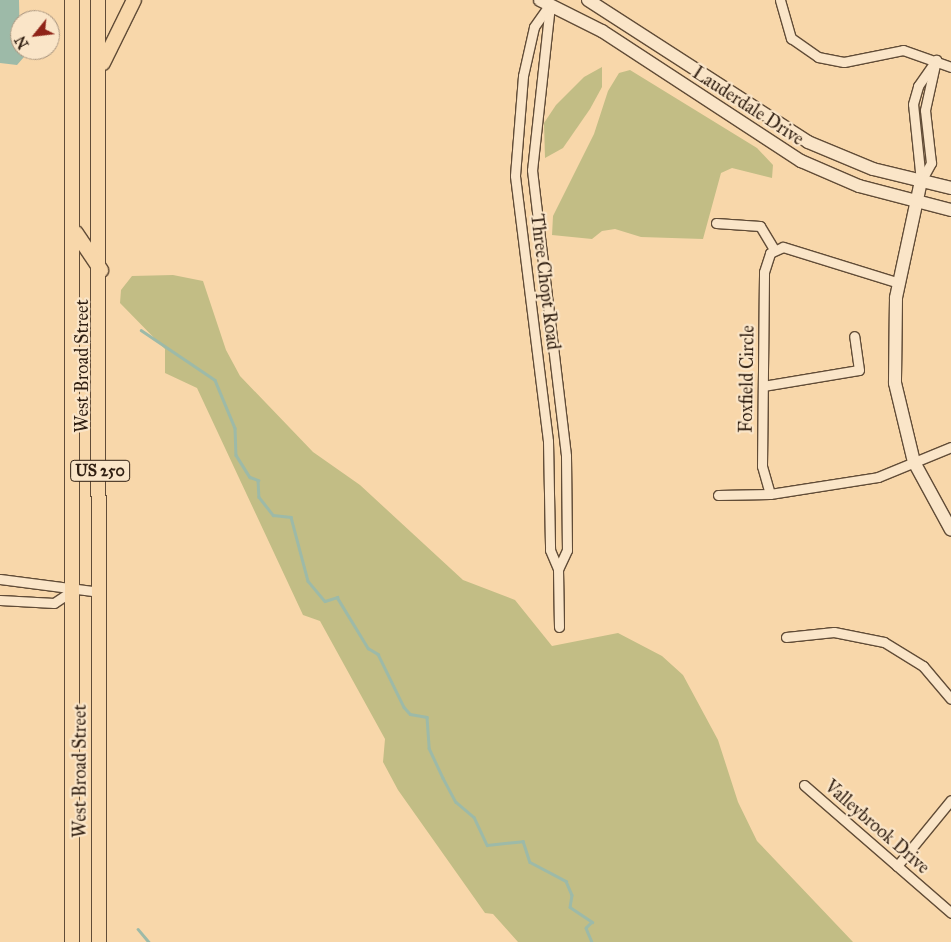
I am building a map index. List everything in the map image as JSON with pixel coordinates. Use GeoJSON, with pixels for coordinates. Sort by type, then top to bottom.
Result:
{"type":"FeatureCollection","features":[{"type":"Feature","properties":{"kind":"main road","name":"West Broad Street"},"geometry":{"type":"LineString","coordinates":[[98,0],[101,270],[99,942]]}},
{"type":"Feature","properties":{"kind":"main road"},"geometry":{"type":"LineString","coordinates":[[100,68],[121,18],[134,0]]}},
{"type":"Feature","properties":{"kind":"main road","name":"Lauderdale Drive"},"geometry":{"type":"LineString","coordinates":[[588,0],[808,142],[873,169],[920,182],[951,188]]}},
{"type":"Feature","properties":{"kind":"main road","name":"West Broad Street"},"geometry":{"type":"LineString","coordinates":[[71,1],[74,228],[72,942]]}},
{"type":"Feature","properties":{"kind":"main road","name":"Lauderdale Drive"},"geometry":{"type":"LineString","coordinates":[[547,1],[602,31],[787,154],[850,183],[951,210]]}},
{"type":"Feature","properties":{"kind":"main road"},"geometry":{"type":"LineString","coordinates":[[920,182],[899,283],[893,337],[895,383],[914,462],[951,530]]}},
{"type":"Feature","properties":{"kind":"main road"},"geometry":{"type":"LineString","coordinates":[[74,228],[88,257],[101,270]]}},
{"type":"Feature","properties":{"kind":"street"},"geometry":{"type":"LineString","coordinates":[[780,0],[792,38],[818,57],[844,62],[903,50],[936,60],[951,67]]}},
{"type":"Feature","properties":{"kind":"street","name":"Three Chopt Road"},"geometry":{"type":"LineString","coordinates":[[547,1],[534,27],[526,59],[517,109],[515,176],[548,441],[550,550],[558,569],[559,627]]}},
{"type":"Feature","properties":{"kind":"street","name":"Three Chopt Road"},"geometry":{"type":"LineString","coordinates":[[547,1],[550,32],[537,94],[532,170],[566,456],[567,550],[558,569]]}},
{"type":"Feature","properties":{"kind":"street"},"geometry":{"type":"LineString","coordinates":[[920,182],[931,163],[924,110],[936,60]]}},
{"type":"Feature","properties":{"kind":"street"},"geometry":{"type":"LineString","coordinates":[[716,223],[760,226],[774,249],[801,251],[899,283]]}},
{"type":"Feature","properties":{"kind":"street","name":"Foxfield Circle"},"geometry":{"type":"LineString","coordinates":[[770,494],[762,466],[764,272],[774,249]]}},
{"type":"Feature","properties":{"kind":"street"},"geometry":{"type":"LineString","coordinates":[[763,386],[859,370],[854,336]]}},
{"type":"Feature","properties":{"kind":"street"},"geometry":{"type":"LineString","coordinates":[[718,495],[770,494],[878,478],[951,447]]}},
{"type":"Feature","properties":{"kind":"street"},"geometry":{"type":"LineString","coordinates":[[0,579],[58,584],[72,591],[100,592]]}},
{"type":"Feature","properties":{"kind":"street"},"geometry":{"type":"LineString","coordinates":[[0,600],[54,603],[72,591]]}},
{"type":"Feature","properties":{"kind":"street"},"geometry":{"type":"LineString","coordinates":[[786,637],[834,632],[884,642],[923,666],[951,699]]}},
{"type":"Feature","properties":{"kind":"street","name":"Valleybrook Drive"},"geometry":{"type":"LineString","coordinates":[[804,785],[951,913]]}},
{"type":"Feature","properties":{"kind":"street"},"geometry":{"type":"LineString","coordinates":[[897,866],[951,800]]}},
{"type":"Feature","properties":{"kind":"shaded area"},"geometry":{"type":"Polygon","coordinates":[[[0,0],[19,0],[19,10],[10,10],[10,60],[21,60],[17,65],[0,63],[0,0]]]}},
{"type":"Feature","properties":{"kind":"shaded area"},"geometry":{"type":"Polygon","coordinates":[[[602,67],[602,87],[590,109],[563,148],[545,158],[544,123],[556,105],[584,77],[602,67]]]}},
{"type":"Feature","properties":{"kind":"shaded area"},"geometry":{"type":"Polygon","coordinates":[[[630,70],[757,148],[773,165],[772,178],[732,168],[721,173],[703,239],[641,237],[615,229],[602,231],[592,239],[552,235],[553,216],[594,134],[608,91],[619,73],[630,70]]]}},
{"type":"Feature","properties":{"kind":"shaded area"},"geometry":{"type":"Polygon","coordinates":[[[173,275],[203,281],[226,350],[240,376],[313,452],[360,485],[463,580],[515,600],[552,646],[618,633],[662,656],[683,675],[718,740],[738,802],[757,841],[853,942],[518,942],[493,914],[485,913],[398,790],[383,762],[385,739],[320,621],[303,615],[197,388],[165,373],[165,349],[120,303],[121,290],[132,276],[173,275]]]}},
{"type":"Feature","properties":{"kind":"waterway"},"geometry":{"type":"LineString","coordinates":[[141,330],[215,380],[235,428],[236,455],[250,477],[258,480],[259,497],[273,515],[291,517],[308,581],[325,601],[337,597],[368,648],[378,654],[404,707],[410,714],[427,717],[429,748],[456,802],[474,817],[487,845],[523,841],[530,862],[566,881],[572,895],[570,907],[592,922],[586,928],[592,942]]}},
{"type":"Feature","properties":{"kind":"waterway"},"geometry":{"type":"LineString","coordinates":[[138,929],[149,942]]}}]}
